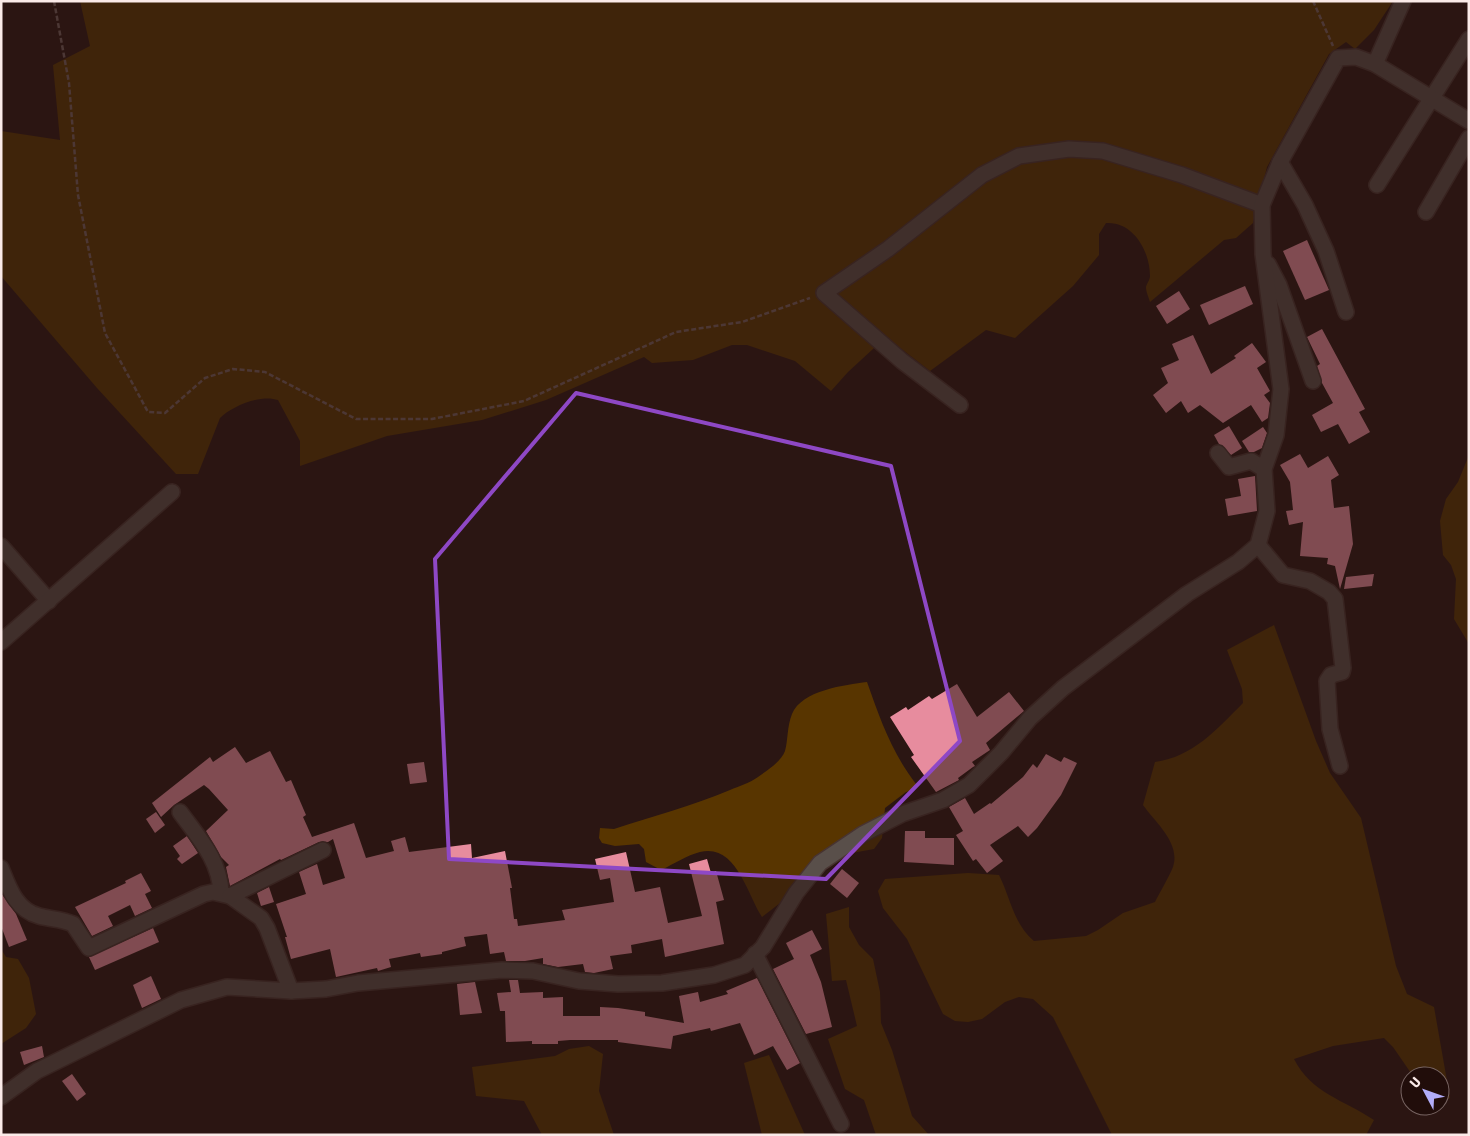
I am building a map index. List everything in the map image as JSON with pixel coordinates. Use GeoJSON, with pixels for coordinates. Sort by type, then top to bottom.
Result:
{"type":"FeatureCollection","features":[{"type":"Feature","properties":{"kind":"street"},"geometry":{"type":"LineString","coordinates":[[1375,64],[1404,1]]}},
{"type":"Feature","properties":{"kind":"street"},"geometry":{"type":"LineString","coordinates":[[1377,185],[1469,39]]}},
{"type":"Feature","properties":{"kind":"street"},"geometry":{"type":"LineString","coordinates":[[1,1096],[37,1071],[181,1000],[227,987],[291,991],[502,970],[533,971],[589,982],[662,983],[714,975],[745,965],[763,947],[796,893],[820,864],[864,834],[902,814],[943,800],[969,785],[1002,753],[1030,718],[1063,688],[1187,594],[1238,562],[1258,545],[1267,511],[1264,469],[1276,434],[1281,389],[1263,254],[1262,205],[1280,162],[1338,58],[1356,57],[1375,64],[1469,121]]}},
{"type":"Feature","properties":{"kind":"street"},"geometry":{"type":"LineString","coordinates":[[1426,212],[1469,138]]}},
{"type":"Feature","properties":{"kind":"street"},"geometry":{"type":"LineString","coordinates":[[960,405],[902,361],[824,293],[888,249],[982,175],[1019,156],[1069,149],[1104,151],[1182,175],[1262,205]]}},
{"type":"Feature","properties":{"kind":"street"},"geometry":{"type":"LineString","coordinates":[[1280,162],[1305,205],[1326,251],[1346,312]]}},
{"type":"Feature","properties":{"kind":"street"},"geometry":{"type":"LineString","coordinates":[[1263,254],[1279,285],[1313,381]]}},
{"type":"Feature","properties":{"kind":"street"},"geometry":{"type":"LineString","coordinates":[[1218,453],[1229,467],[1251,461],[1264,469]]}},
{"type":"Feature","properties":{"kind":"street"},"geometry":{"type":"LineString","coordinates":[[3,638],[49,601],[172,492]]}},
{"type":"Feature","properties":{"kind":"street"},"geometry":{"type":"LineString","coordinates":[[1258,545],[1283,575],[1310,580],[1329,592],[1335,599],[1343,668],[1342,672],[1331,675],[1327,681],[1330,729],[1340,766]]}},
{"type":"Feature","properties":{"kind":"street"},"geometry":{"type":"LineString","coordinates":[[1,546],[49,601]]}},
{"type":"Feature","properties":{"kind":"street"},"geometry":{"type":"LineString","coordinates":[[180,812],[212,856],[225,895],[261,918],[267,928],[291,991]]}},
{"type":"Feature","properties":{"kind":"street"},"geometry":{"type":"LineString","coordinates":[[1,868],[11,892],[22,907],[30,913],[73,924],[89,948],[204,894],[225,895],[323,850]]}},
{"type":"Feature","properties":{"kind":"street"},"geometry":{"type":"LineString","coordinates":[[755,954],[840,1124]]}},
{"type":"Feature","properties":{"kind":"path"},"geometry":{"type":"LineString","coordinates":[[54,1],[69,83],[78,194],[105,333],[148,412],[165,413],[205,378],[233,369],[265,372],[356,419],[432,419],[524,401],[676,332],[742,322],[824,293]]}},
{"type":"Feature","properties":{"kind":"path"},"geometry":{"type":"LineString","coordinates":[[1313,1],[1338,58]]}},
{"type":"Feature","properties":{"kind":"highlighted area"},"geometry":{"type":"Polygon","coordinates":[[[576,393],[891,466],[960,741],[826,879],[449,859],[435,559],[576,393]]]}},
{"type":"Feature","properties":{"kind":"shaded area"},"geometry":{"type":"Polygon","coordinates":[[[80,1],[1393,1],[1374,30],[1355,49],[1346,42],[1329,54],[1267,167],[1253,223],[1236,238],[1224,240],[1150,302],[1146,287],[1150,277],[1149,266],[1147,257],[1138,239],[1124,227],[1106,223],[1099,234],[1099,255],[1073,286],[1015,338],[986,330],[930,371],[886,337],[848,372],[831,391],[795,361],[747,345],[732,345],[693,360],[652,363],[644,357],[546,400],[482,420],[387,436],[300,466],[300,441],[278,400],[255,400],[239,405],[220,418],[198,474],[176,474],[97,388],[1,276],[1,131],[60,140],[53,65],[90,46],[80,1]]]}},
{"type":"Feature","properties":{"kind":"shaded area"},"geometry":{"type":"Polygon","coordinates":[[[1469,455],[1469,644],[1454,619],[1456,579],[1451,565],[1443,555],[1440,521],[1446,499],[1458,482],[1469,455]]]}},
{"type":"Feature","properties":{"kind":"shaded area"},"geometry":{"type":"Polygon","coordinates":[[[1274,625],[1316,741],[1330,773],[1361,818],[1396,966],[1407,994],[1434,1007],[1444,1066],[1406,1066],[1384,1038],[1333,1046],[1294,1059],[1301,1071],[1319,1088],[1374,1120],[1366,1135],[1112,1135],[1053,1017],[1033,999],[1019,997],[1005,1002],[982,1019],[968,1022],[955,1021],[943,1014],[907,939],[883,908],[878,891],[885,879],[968,873],[999,875],[1017,919],[1034,941],[1086,936],[1123,913],[1155,902],[1173,867],[1175,858],[1170,841],[1143,805],[1155,762],[1169,759],[1193,748],[1214,732],[1243,703],[1242,689],[1227,650],[1274,625]]]}},
{"type":"Feature","properties":{"kind":"shaded area"},"geometry":{"type":"Polygon","coordinates":[[[867,682],[893,748],[916,784],[913,790],[906,792],[885,808],[882,838],[874,849],[852,853],[832,853],[784,900],[762,917],[739,872],[723,855],[712,851],[695,853],[661,870],[646,862],[644,849],[639,844],[615,846],[602,843],[599,838],[600,828],[614,829],[672,811],[716,796],[755,779],[773,766],[783,755],[790,719],[797,706],[805,699],[825,690],[867,682]]]}},
{"type":"Feature","properties":{"kind":"shaded area"},"geometry":{"type":"Polygon","coordinates":[[[849,907],[849,927],[859,945],[873,959],[880,992],[881,1023],[892,1050],[912,1116],[929,1135],[876,1135],[864,1100],[845,1089],[828,1039],[857,1026],[846,980],[832,981],[826,914],[849,907]]]}},
{"type":"Feature","properties":{"kind":"shaded area"},"geometry":{"type":"Polygon","coordinates":[[[1,949],[6,957],[18,959],[29,978],[36,1014],[26,1028],[1,1044],[1,949]]]}},
{"type":"Feature","properties":{"kind":"shaded area"},"geometry":{"type":"Polygon","coordinates":[[[589,1046],[603,1054],[599,1091],[614,1135],[542,1135],[524,1101],[476,1096],[472,1067],[555,1056],[569,1049],[589,1046]]]}},
{"type":"Feature","properties":{"kind":"shaded area"},"geometry":{"type":"Polygon","coordinates":[[[769,1055],[805,1135],[762,1135],[744,1063],[769,1055]]]}},
{"type":"Feature","properties":{"kind":"building"},"geometry":{"type":"Polygon","coordinates":[[[1307,240],[1329,290],[1305,300],[1283,251],[1307,240]]]}},
{"type":"Feature","properties":{"kind":"building"},"geometry":{"type":"Polygon","coordinates":[[[1245,286],[1253,304],[1209,325],[1200,305],[1245,286]]]}},
{"type":"Feature","properties":{"kind":"building"},"geometry":{"type":"Polygon","coordinates":[[[1179,291],[1190,309],[1167,324],[1156,306],[1179,291]]]}},
{"type":"Feature","properties":{"kind":"building"},"geometry":{"type":"Polygon","coordinates":[[[1322,329],[1365,409],[1359,412],[1370,432],[1349,444],[1338,424],[1321,432],[1312,415],[1333,403],[1322,383],[1317,366],[1320,364],[1307,337],[1322,329]]]}},
{"type":"Feature","properties":{"kind":"building"},"geometry":{"type":"Polygon","coordinates":[[[1193,335],[1211,374],[1236,358],[1234,356],[1252,343],[1266,362],[1257,368],[1270,391],[1264,395],[1270,403],[1268,418],[1262,422],[1251,405],[1223,423],[1200,405],[1188,413],[1181,401],[1166,413],[1153,395],[1168,383],[1161,368],[1179,360],[1172,344],[1193,335]]]}},
{"type":"Feature","properties":{"kind":"building"},"geometry":{"type":"Polygon","coordinates":[[[1229,426],[1242,448],[1231,455],[1219,444],[1214,435],[1229,426]]]}},
{"type":"Feature","properties":{"kind":"building"},"geometry":{"type":"Polygon","coordinates":[[[1263,427],[1267,433],[1262,448],[1249,452],[1242,441],[1263,427]]]}},
{"type":"Feature","properties":{"kind":"building"},"geometry":{"type":"Polygon","coordinates":[[[1300,454],[1308,468],[1328,456],[1339,475],[1331,480],[1334,508],[1349,506],[1353,544],[1340,589],[1335,566],[1327,564],[1328,558],[1300,556],[1303,522],[1289,525],[1286,511],[1293,510],[1290,482],[1280,465],[1300,454]]]}},
{"type":"Feature","properties":{"kind":"building"},"geometry":{"type":"Polygon","coordinates":[[[1255,476],[1257,511],[1228,516],[1225,499],[1241,496],[1238,479],[1255,476]]]}},
{"type":"Feature","properties":{"kind":"building"},"geometry":{"type":"Polygon","coordinates":[[[1374,574],[1372,586],[1344,589],[1346,577],[1374,574]]]}},
{"type":"Feature","properties":{"kind":"building"},"geometry":{"type":"Polygon","coordinates":[[[957,684],[977,717],[1009,692],[1024,711],[986,743],[990,750],[972,762],[975,766],[958,778],[959,780],[936,792],[911,757],[914,755],[890,717],[906,707],[908,710],[929,696],[932,699],[957,684]]]}},
{"type":"Feature","properties":{"kind":"building"},"geometry":{"type":"Polygon","coordinates":[[[235,747],[246,763],[270,751],[286,782],[291,780],[306,815],[303,817],[312,837],[354,823],[366,858],[394,851],[391,841],[405,837],[409,852],[471,844],[472,858],[505,851],[512,888],[510,888],[514,919],[517,919],[518,926],[565,920],[562,910],[614,902],[610,878],[600,880],[595,859],[626,852],[635,892],[660,887],[668,923],[702,916],[689,864],[707,859],[711,873],[716,871],[724,900],[716,902],[724,944],[665,957],[662,939],[631,945],[632,953],[610,956],[613,969],[594,973],[585,972],[583,964],[558,967],[543,964],[543,958],[525,961],[506,961],[504,952],[490,954],[487,934],[464,937],[466,946],[442,952],[442,954],[421,957],[420,953],[389,959],[391,967],[378,971],[377,968],[336,977],[330,949],[291,959],[285,937],[287,937],[276,904],[306,894],[299,872],[317,864],[323,885],[345,878],[333,839],[328,842],[319,842],[280,859],[230,886],[226,867],[229,865],[221,857],[206,831],[228,810],[209,789],[204,785],[174,805],[161,817],[152,803],[210,757],[213,762],[235,747]]]}},
{"type":"Feature","properties":{"kind":"building"},"geometry":{"type":"Polygon","coordinates":[[[1046,754],[1061,762],[1064,757],[1077,763],[1061,795],[1037,828],[1028,837],[1018,826],[990,845],[1003,861],[987,873],[976,859],[973,861],[956,835],[963,831],[949,807],[965,798],[974,814],[991,804],[1023,777],[1033,764],[1037,768],[1046,754]]]}},
{"type":"Feature","properties":{"kind":"building"},"geometry":{"type":"Polygon","coordinates":[[[424,762],[427,782],[410,784],[407,764],[424,762]]]}},
{"type":"Feature","properties":{"kind":"building"},"geometry":{"type":"Polygon","coordinates":[[[156,812],[165,825],[155,833],[146,819],[156,812]]]}},
{"type":"Feature","properties":{"kind":"building"},"geometry":{"type":"Polygon","coordinates":[[[905,831],[925,831],[925,838],[954,838],[954,865],[904,862],[905,831]]]}},
{"type":"Feature","properties":{"kind":"building"},"geometry":{"type":"Polygon","coordinates":[[[187,836],[198,853],[182,864],[177,859],[180,856],[173,846],[187,836]]]}},
{"type":"Feature","properties":{"kind":"building"},"geometry":{"type":"Polygon","coordinates":[[[842,869],[859,883],[847,898],[830,884],[842,869]]]}},
{"type":"Feature","properties":{"kind":"building"},"geometry":{"type":"Polygon","coordinates":[[[141,873],[151,891],[145,894],[152,908],[135,916],[130,905],[108,916],[113,926],[92,936],[75,907],[126,883],[125,881],[141,873]]]}},
{"type":"Feature","properties":{"kind":"building"},"geometry":{"type":"Polygon","coordinates":[[[269,887],[274,902],[261,906],[257,893],[269,887]]]}},
{"type":"Feature","properties":{"kind":"building"},"geometry":{"type":"Polygon","coordinates":[[[1,893],[16,914],[27,940],[9,947],[1,926],[1,893]]]}},
{"type":"Feature","properties":{"kind":"building"},"geometry":{"type":"Polygon","coordinates":[[[153,928],[159,942],[95,970],[89,957],[153,928]]]}},
{"type":"Feature","properties":{"kind":"building"},"geometry":{"type":"Polygon","coordinates":[[[812,930],[822,949],[810,955],[821,982],[832,1027],[806,1034],[773,969],[794,959],[786,943],[812,930]]]}},
{"type":"Feature","properties":{"kind":"building"},"geometry":{"type":"Polygon","coordinates":[[[151,976],[161,999],[142,1008],[133,985],[151,976]]]}},
{"type":"Feature","properties":{"kind":"building"},"geometry":{"type":"Polygon","coordinates":[[[757,978],[800,1063],[787,1070],[773,1046],[754,1055],[740,1023],[711,1031],[710,1028],[673,1036],[671,1049],[618,1042],[618,1040],[570,1040],[558,1041],[558,1044],[532,1044],[532,1041],[506,1042],[505,1011],[500,1011],[497,993],[511,992],[509,980],[518,980],[520,993],[543,992],[543,998],[563,997],[563,1016],[600,1016],[600,1007],[618,1008],[645,1012],[645,1016],[684,1023],[679,996],[698,992],[700,1002],[728,994],[726,991],[757,978]]]}},
{"type":"Feature","properties":{"kind":"building"},"geometry":{"type":"Polygon","coordinates":[[[475,982],[482,1013],[460,1015],[457,984],[475,982]]]}},
{"type":"Feature","properties":{"kind":"building"},"geometry":{"type":"Polygon","coordinates":[[[42,1046],[44,1057],[24,1065],[20,1052],[42,1046]]]}},
{"type":"Feature","properties":{"kind":"building"},"geometry":{"type":"Polygon","coordinates":[[[72,1074],[86,1094],[77,1101],[62,1081],[72,1074]]]}}]}
